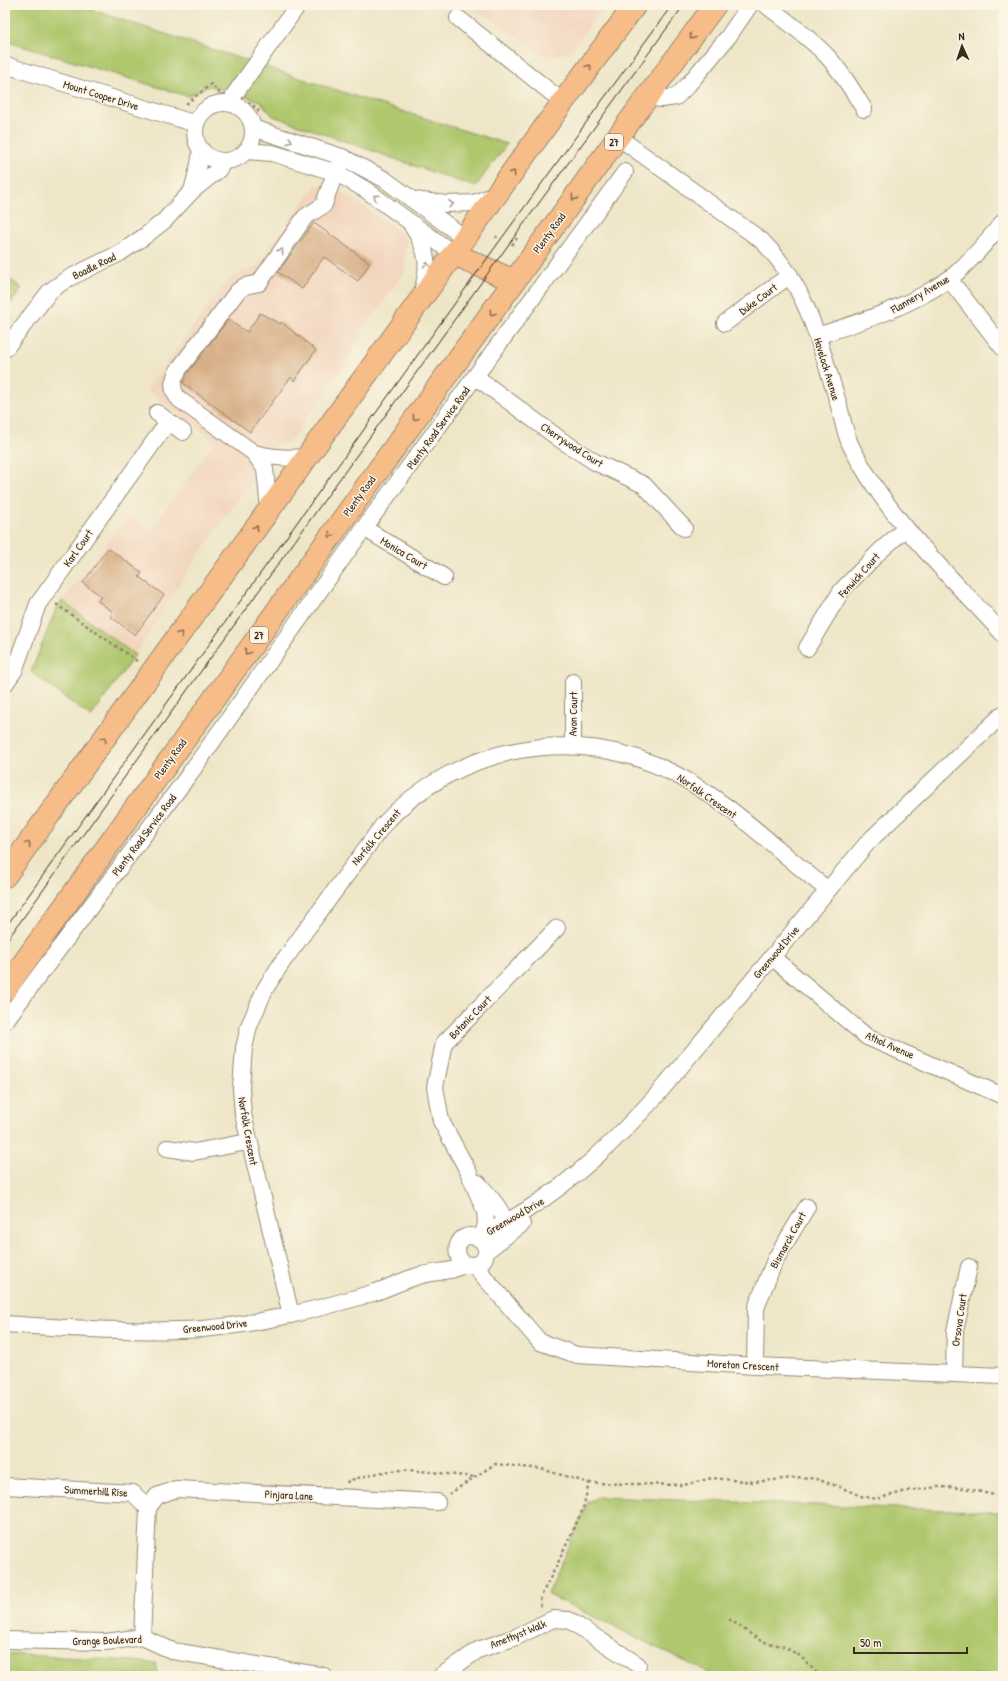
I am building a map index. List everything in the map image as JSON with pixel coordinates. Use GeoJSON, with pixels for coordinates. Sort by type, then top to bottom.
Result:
{"type":"FeatureCollection","features":[{"type":"Feature","properties":{"kind":"highway"},"geometry":{"type":"LineString","coordinates":[[5,876],[563,102],[635,5]]}},
{"type":"Feature","properties":{"kind":"highway","name":"Plenty Road"},"geometry":{"type":"LineString","coordinates":[[5,989],[514,281],[715,5]]}},
{"type":"Feature","properties":{"kind":"highway"},"geometry":{"type":"LineString","coordinates":[[460,246],[514,281]]}},
{"type":"Feature","properties":{"kind":"street"},"geometry":{"type":"LineString","coordinates":[[232,104],[234,96],[298,5]]}},
{"type":"Feature","properties":{"kind":"street"},"geometry":{"type":"LineString","coordinates":[[648,98],[662,100],[676,96],[728,37],[750,5]]}},
{"type":"Feature","properties":{"kind":"street"},"geometry":{"type":"LineString","coordinates":[[766,5],[810,40],[827,56],[842,74],[864,109]]}},
{"type":"Feature","properties":{"kind":"street"},"geometry":{"type":"LineString","coordinates":[[458,18],[563,102]]}},
{"type":"Feature","properties":{"kind":"street","name":"Mount Cooper Drive"},"geometry":{"type":"LineString","coordinates":[[5,65],[196,124]]}},
{"type":"Feature","properties":{"kind":"street"},"geometry":{"type":"LineString","coordinates":[[219,104],[232,104],[246,113],[253,128],[251,144],[247,151],[240,157],[224,161],[211,158],[201,150],[195,133],[196,124],[207,109],[219,104]]}},
{"type":"Feature","properties":{"kind":"street"},"geometry":{"type":"LineString","coordinates":[[253,128],[342,157],[384,179],[412,200],[460,246]]}},
{"type":"Feature","properties":{"kind":"street","name":"Havelock Avenue"},"geometry":{"type":"LineString","coordinates":[[618,137],[761,240],[772,251],[790,275],[807,306],[851,447],[882,497],[906,528],[1003,634]]}},
{"type":"Feature","properties":{"kind":"street","name":"Boadle Road"},"geometry":{"type":"LineString","coordinates":[[192,191],[201,150]]}},
{"type":"Feature","properties":{"kind":"street"},"geometry":{"type":"LineString","coordinates":[[247,151],[272,153],[337,173],[366,190],[407,220],[460,246]]}},
{"type":"Feature","properties":{"kind":"street"},"geometry":{"type":"LineString","coordinates":[[269,510],[265,469],[254,453],[180,400],[175,394],[173,383],[179,369],[237,292],[245,286],[259,283],[305,217],[324,206],[328,187],[337,173],[342,157]]}},
{"type":"Feature","properties":{"kind":"street","name":"Boadle Road"},"geometry":{"type":"LineString","coordinates":[[5,349],[50,291],[67,279],[120,253],[145,236],[164,221],[192,191],[218,170],[224,161]]}},
{"type":"Feature","properties":{"kind":"street","name":"Plenty Road Service Road"},"geometry":{"type":"LineString","coordinates":[[5,1021],[191,772],[364,528],[625,172]]}},
{"type":"Feature","properties":{"kind":"street"},"geometry":{"type":"LineString","coordinates":[[590,176],[597,209]]}},
{"type":"Feature","properties":{"kind":"street"},"geometry":{"type":"LineString","coordinates":[[412,200],[446,204],[474,203],[498,194]]}},
{"type":"Feature","properties":{"kind":"street"},"geometry":{"type":"LineString","coordinates":[[407,220],[421,239],[427,257],[426,276],[418,303]]}},
{"type":"Feature","properties":{"kind":"street","name":"Flannery Avenue"},"geometry":{"type":"LineString","coordinates":[[817,336],[892,311],[949,279],[986,242],[1003,222]]}},
{"type":"Feature","properties":{"kind":"street","name":"Duke Court"},"geometry":{"type":"LineString","coordinates":[[725,323],[790,275]]}},
{"type":"Feature","properties":{"kind":"street"},"geometry":{"type":"LineString","coordinates":[[949,279],[1003,348]]}},
{"type":"Feature","properties":{"kind":"street","name":"Cherrywood Court"},"geometry":{"type":"LineString","coordinates":[[476,376],[561,440],[596,462],[644,485],[684,528]]}},
{"type":"Feature","properties":{"kind":"street","name":"Karl Court"},"geometry":{"type":"LineString","coordinates":[[5,684],[14,671],[38,604],[162,418],[183,432]]}},
{"type":"Feature","properties":{"kind":"street"},"geometry":{"type":"LineString","coordinates":[[254,453],[274,458],[289,459],[308,456]]}},
{"type":"Feature","properties":{"kind":"street","name":"Monica Court"},"geometry":{"type":"LineString","coordinates":[[364,528],[444,577]]}},
{"type":"Feature","properties":{"kind":"street","name":"Fenwick Court"},"geometry":{"type":"LineString","coordinates":[[807,648],[842,590],[879,552],[906,528]]}},
{"type":"Feature","properties":{"kind":"street"},"geometry":{"type":"LineString","coordinates":[[259,635],[280,647]]}},
{"type":"Feature","properties":{"kind":"street","name":"Avon Court"},"geometry":{"type":"LineString","coordinates":[[573,682],[573,746]]}},
{"type":"Feature","properties":{"kind":"street","name":"Greenwood Drive"},"geometry":{"type":"LineString","coordinates":[[480,1236],[507,1228],[529,1219],[553,1194],[587,1166],[626,1129],[656,1096],[869,841],[1003,714]]}},
{"type":"Feature","properties":{"kind":"street","name":"Norfolk Crescent"},"geometry":{"type":"LineString","coordinates":[[291,1315],[248,1142],[241,1099],[242,1066],[249,1026],[255,1008],[281,964],[383,826],[417,793],[440,778],[461,768],[512,751],[538,747],[573,746],[621,753],[649,762],[673,773],[713,797],[828,890]]}},
{"type":"Feature","properties":{"kind":"street","name":"Botanic Court"},"geometry":{"type":"LineString","coordinates":[[480,1236],[486,1223],[485,1211],[468,1171],[441,1122],[435,1087],[444,1043],[557,928]]}},
{"type":"Feature","properties":{"kind":"street","name":"Athol Avenue"},"geometry":{"type":"LineString","coordinates":[[772,957],[867,1037],[1003,1096]]}},
{"type":"Feature","properties":{"kind":"street"},"geometry":{"type":"LineString","coordinates":[[166,1148],[194,1152],[248,1142]]}},
{"type":"Feature","properties":{"kind":"street","name":"Botanic Court"},"geometry":{"type":"LineString","coordinates":[[468,1171],[499,1208],[507,1228]]}},
{"type":"Feature","properties":{"kind":"street","name":"Bismarck Court"},"geometry":{"type":"LineString","coordinates":[[755,1366],[756,1308],[775,1260],[806,1207]]}},
{"type":"Feature","properties":{"kind":"street","name":"Greenwood Drive"},"geometry":{"type":"LineString","coordinates":[[5,1324],[163,1330],[228,1326],[291,1315],[343,1302],[419,1276],[453,1269],[478,1259],[507,1228]]}},
{"type":"Feature","properties":{"kind":"street"},"geometry":{"type":"LineString","coordinates":[[480,1236],[484,1243],[478,1259],[459,1259],[456,1250],[463,1238],[480,1236]]}},
{"type":"Feature","properties":{"kind":"street","name":"Greenwood Drive"},"geometry":{"type":"LineString","coordinates":[[419,1276],[456,1250]]}},
{"type":"Feature","properties":{"kind":"street","name":"Moreton Crescent"},"geometry":{"type":"LineString","coordinates":[[478,1259],[504,1300],[540,1342],[577,1355],[755,1366],[1003,1376]]}},
{"type":"Feature","properties":{"kind":"street","name":"Orsova Court"},"geometry":{"type":"LineString","coordinates":[[954,1373],[955,1331],[969,1267]]}},
{"type":"Feature","properties":{"kind":"street","name":"Summerhill Rise"},"geometry":{"type":"LineString","coordinates":[[5,1486],[133,1493],[148,1508]]}},
{"type":"Feature","properties":{"kind":"street","name":"Pinjara Lane"},"geometry":{"type":"LineString","coordinates":[[148,1508],[157,1496],[176,1489],[437,1502]]}},
{"type":"Feature","properties":{"kind":"street"},"geometry":{"type":"LineString","coordinates":[[142,1637],[148,1508]]}},
{"type":"Feature","properties":{"kind":"street","name":"Amethyst Walk"},"geometry":{"type":"LineString","coordinates":[[441,1676],[478,1650],[553,1620],[569,1620],[638,1665]]}},
{"type":"Feature","properties":{"kind":"street","name":"Grange Boulevard"},"geometry":{"type":"LineString","coordinates":[[5,1640],[106,1642],[142,1637],[173,1651],[240,1669],[324,1676]]}},
{"type":"Feature","properties":{"kind":"path"},"geometry":{"type":"LineString","coordinates":[[512,245],[517,238]]}},
{"type":"Feature","properties":{"kind":"path"},"geometry":{"type":"LineString","coordinates":[[44,596],[152,672]]}},
{"type":"Feature","properties":{"kind":"path"},"geometry":{"type":"LineString","coordinates":[[437,1502],[495,1464],[541,1469],[589,1483],[684,1485],[712,1478],[754,1482],[802,1478],[816,1479],[840,1486],[861,1496],[876,1499],[907,1491],[938,1487],[964,1488],[1003,1497]]}},
{"type":"Feature","properties":{"kind":"path"},"geometry":{"type":"LineString","coordinates":[[339,1497],[348,1481],[385,1472],[406,1470],[475,1477]]}},
{"type":"Feature","properties":{"kind":"path"},"geometry":{"type":"LineString","coordinates":[[553,1620],[542,1612],[540,1601],[583,1509],[589,1483]]}},
{"type":"Feature","properties":{"kind":"path"},"geometry":{"type":"LineString","coordinates":[[729,1619],[761,1640],[785,1647],[800,1656],[820,1676]]}},
{"type":"Feature","properties":{"kind":"shaded area"},"geometry":{"type":"Polygon","coordinates":[[[471,5],[605,5],[571,52],[547,58],[471,5]]]}},
{"type":"Feature","properties":{"kind":"shaded area"},"geometry":{"type":"Polygon","coordinates":[[[316,185],[332,188],[350,197],[407,237],[405,272],[366,326],[340,373],[288,443],[277,446],[252,466],[253,479],[189,569],[135,655],[62,601],[128,516],[151,529],[215,441],[147,390],[229,278],[257,266],[316,185]]]}},
{"type":"Feature","properties":{"kind":"green space"},"geometry":{"type":"Polygon","coordinates":[[[5,5],[77,5],[376,103],[507,144],[475,187],[273,116],[260,101],[210,86],[187,96],[5,41],[5,5]]]}},
{"type":"Feature","properties":{"kind":"green space"},"geometry":{"type":"Polygon","coordinates":[[[5,276],[22,288],[12,302],[5,297],[5,276]]]}},
{"type":"Feature","properties":{"kind":"green space"},"geometry":{"type":"Polygon","coordinates":[[[62,601],[135,655],[91,717],[31,672],[56,609],[62,601]]]}},
{"type":"Feature","properties":{"kind":"green space"},"geometry":{"type":"Polygon","coordinates":[[[598,1497],[1003,1512],[1003,1676],[715,1676],[547,1594],[588,1502],[598,1497]]]}},
{"type":"Feature","properties":{"kind":"green space"},"geometry":{"type":"Polygon","coordinates":[[[5,1654],[138,1661],[156,1664],[159,1676],[5,1676],[5,1654]]]}},
{"type":"Feature","properties":{"kind":"building"},"geometry":{"type":"Polygon","coordinates":[[[314,223],[370,263],[358,281],[324,257],[302,289],[278,272],[314,223]]]}},
{"type":"Feature","properties":{"kind":"building"},"geometry":{"type":"Polygon","coordinates":[[[260,313],[280,324],[281,322],[316,350],[294,381],[291,377],[250,432],[183,383],[187,374],[228,320],[247,332],[260,313]]]}},
{"type":"Feature","properties":{"kind":"building"},"geometry":{"type":"Polygon","coordinates":[[[108,548],[142,573],[139,577],[164,595],[135,635],[110,616],[113,612],[98,601],[101,596],[83,583],[108,548]]]}},
{"type":"Feature","properties":{"kind":"tram line"},"geometry":{"type":"LineString","coordinates":[[5,928],[499,242],[672,5]]}},
{"type":"Feature","properties":{"kind":"tram line"},"geometry":{"type":"LineString","coordinates":[[5,943],[509,244],[684,5]]}}]}
